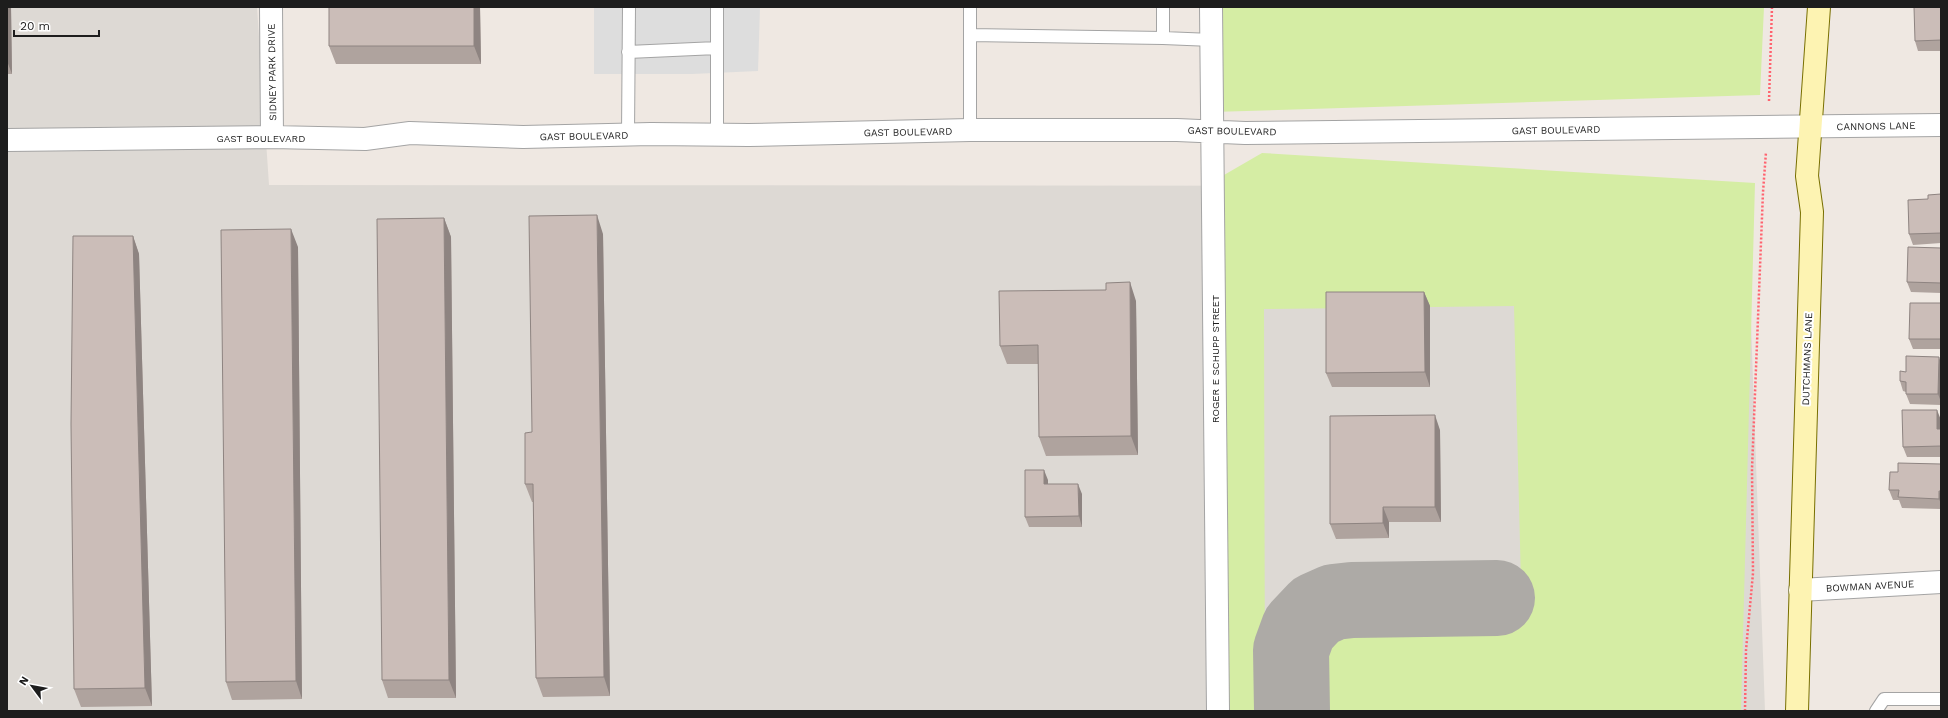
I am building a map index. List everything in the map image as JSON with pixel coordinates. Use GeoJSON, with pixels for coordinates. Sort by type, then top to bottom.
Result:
{"type":"FeatureCollection","features":[{"type":"Feature","properties":{"kind":"main road","name":"DUTCHMANS LANE"},"geometry":{"type":"LineString","coordinates":[[1797,711],[1812,212],[1807,176],[1820,7]]}},
{"type":"Feature","properties":{"kind":"street","name":"SIDNEY PARK DRIVE"},"geometry":{"type":"LineString","coordinates":[[271,7],[272,138]]}},
{"type":"Feature","properties":{"kind":"street","name":"ROGER E SCHUPP STREET"},"geometry":{"type":"LineString","coordinates":[[1211,7],[1218,711]]}},
{"type":"Feature","properties":{"kind":"street","name":"CANNONS LANE"},"geometry":{"type":"LineString","coordinates":[[1810,127],[1941,125]]}},
{"type":"Feature","properties":{"kind":"street","name":"GAST BOULEVARD"},"geometry":{"type":"LineString","coordinates":[[7,140],[272,138],[365,139],[410,133],[523,137],[628,134],[717,135],[970,130],[1177,130],[1212,132],[1541,131],[1705,127],[1810,127]]}},
{"type":"Feature","properties":{"kind":"street","name":"BOWMAN AVENUE"},"geometry":{"type":"LineString","coordinates":[[1800,590],[1941,582]]}},
{"type":"Feature","properties":{"kind":"lane"},"geometry":{"type":"LineString","coordinates":[[628,134],[629,7]]}},
{"type":"Feature","properties":{"kind":"lane"},"geometry":{"type":"LineString","coordinates":[[716,7],[717,135]]}},
{"type":"Feature","properties":{"kind":"lane"},"geometry":{"type":"LineString","coordinates":[[970,7],[970,130]]}},
{"type":"Feature","properties":{"kind":"lane"},"geometry":{"type":"LineString","coordinates":[[1163,7],[1163,38]]}},
{"type":"Feature","properties":{"kind":"lane"},"geometry":{"type":"LineString","coordinates":[[970,35],[1212,40]]}},
{"type":"Feature","properties":{"kind":"lane"},"geometry":{"type":"LineString","coordinates":[[628,52],[716,48]]}},
{"type":"Feature","properties":{"kind":"lane"},"geometry":{"type":"LineString","coordinates":[[1876,711],[1884,699],[1941,698]]}},
{"type":"Feature","properties":{"kind":"path"},"geometry":{"type":"LineString","coordinates":[[1745,711],[1746,650],[1753,573],[1752,469],[1763,192],[1768,128],[1772,7]]}},
{"type":"Feature","properties":{"kind":"shaded area"},"geometry":{"type":"Polygon","coordinates":[[[7,7],[257,7],[269,185],[1746,186],[1765,711],[7,711],[7,7]]]}},
{"type":"Feature","properties":{"kind":"shaded area"},"geometry":{"type":"Polygon","coordinates":[[[594,7],[760,7],[758,71],[692,74],[594,74],[594,7]]]}},
{"type":"Feature","properties":{"kind":"green space"},"geometry":{"type":"Polygon","coordinates":[[[1212,7],[1764,7],[1760,95],[1212,112],[1212,7]]]}},
{"type":"Feature","properties":{"kind":"green space"},"geometry":{"type":"Polygon","coordinates":[[[1262,153],[1755,183],[1741,711],[1315,711],[1314,667],[1324,647],[1356,621],[1522,623],[1514,306],[1264,309],[1265,711],[1226,711],[1224,175],[1262,153]]]}},
{"type":"Feature","properties":{"kind":"building"},"geometry":{"type":"Polygon","coordinates":[[[329,7],[474,7],[474,46],[329,46],[329,7]]]}},
{"type":"Feature","properties":{"kind":"building"},"geometry":{"type":"Polygon","coordinates":[[[1914,7],[1941,7],[1941,40],[1915,41],[1914,7]]]}},
{"type":"Feature","properties":{"kind":"building"},"geometry":{"type":"Polygon","coordinates":[[[1941,194],[1941,233],[1909,234],[1908,200],[1928,199],[1928,195],[1941,194]]]}},
{"type":"Feature","properties":{"kind":"building"},"geometry":{"type":"Polygon","coordinates":[[[597,215],[604,677],[536,678],[533,484],[525,484],[525,433],[532,432],[529,216],[597,215]]]}},
{"type":"Feature","properties":{"kind":"building"},"geometry":{"type":"Polygon","coordinates":[[[444,218],[449,680],[382,680],[377,219],[444,218]]]}},
{"type":"Feature","properties":{"kind":"building"},"geometry":{"type":"Polygon","coordinates":[[[291,229],[296,681],[226,682],[221,230],[291,229]]]}},
{"type":"Feature","properties":{"kind":"building"},"geometry":{"type":"Polygon","coordinates":[[[73,236],[133,236],[145,688],[74,689],[71,424],[73,236]]]}},
{"type":"Feature","properties":{"kind":"building"},"geometry":{"type":"Polygon","coordinates":[[[1908,247],[1941,248],[1941,283],[1907,282],[1908,247]]]}},
{"type":"Feature","properties":{"kind":"building"},"geometry":{"type":"Polygon","coordinates":[[[1130,282],[1131,436],[1039,437],[1038,345],[1000,346],[999,291],[1106,290],[1106,283],[1130,282]]]}},
{"type":"Feature","properties":{"kind":"building"},"geometry":{"type":"Polygon","coordinates":[[[1326,292],[1424,292],[1425,372],[1326,373],[1326,292]]]}},
{"type":"Feature","properties":{"kind":"building"},"geometry":{"type":"Polygon","coordinates":[[[1910,303],[1941,303],[1941,339],[1909,339],[1910,303]]]}},
{"type":"Feature","properties":{"kind":"building"},"geometry":{"type":"Polygon","coordinates":[[[1906,356],[1939,357],[1938,394],[1906,394],[1906,382],[1900,381],[1900,371],[1906,372],[1906,356]]]}},
{"type":"Feature","properties":{"kind":"building"},"geometry":{"type":"Polygon","coordinates":[[[1902,410],[1937,410],[1937,429],[1941,429],[1941,446],[1903,447],[1902,410]]]}},
{"type":"Feature","properties":{"kind":"building"},"geometry":{"type":"Polygon","coordinates":[[[1435,415],[1435,507],[1383,507],[1383,523],[1330,524],[1330,416],[1435,415]]]}},
{"type":"Feature","properties":{"kind":"building"},"geometry":{"type":"Polygon","coordinates":[[[1898,463],[1941,464],[1941,491],[1939,491],[1939,499],[1898,497],[1899,490],[1889,490],[1890,472],[1898,472],[1898,463]]]}},
{"type":"Feature","properties":{"kind":"building"},"geometry":{"type":"Polygon","coordinates":[[[1025,470],[1044,470],[1044,484],[1078,484],[1079,516],[1025,517],[1025,470]]]}},
{"type":"Feature","properties":{"kind":"taxiway"},"geometry":{"type":"LineString","coordinates":[[1292,711],[1291,650],[1299,628],[1316,610],[1334,602],[1352,600],[1497,598]]}}]}
